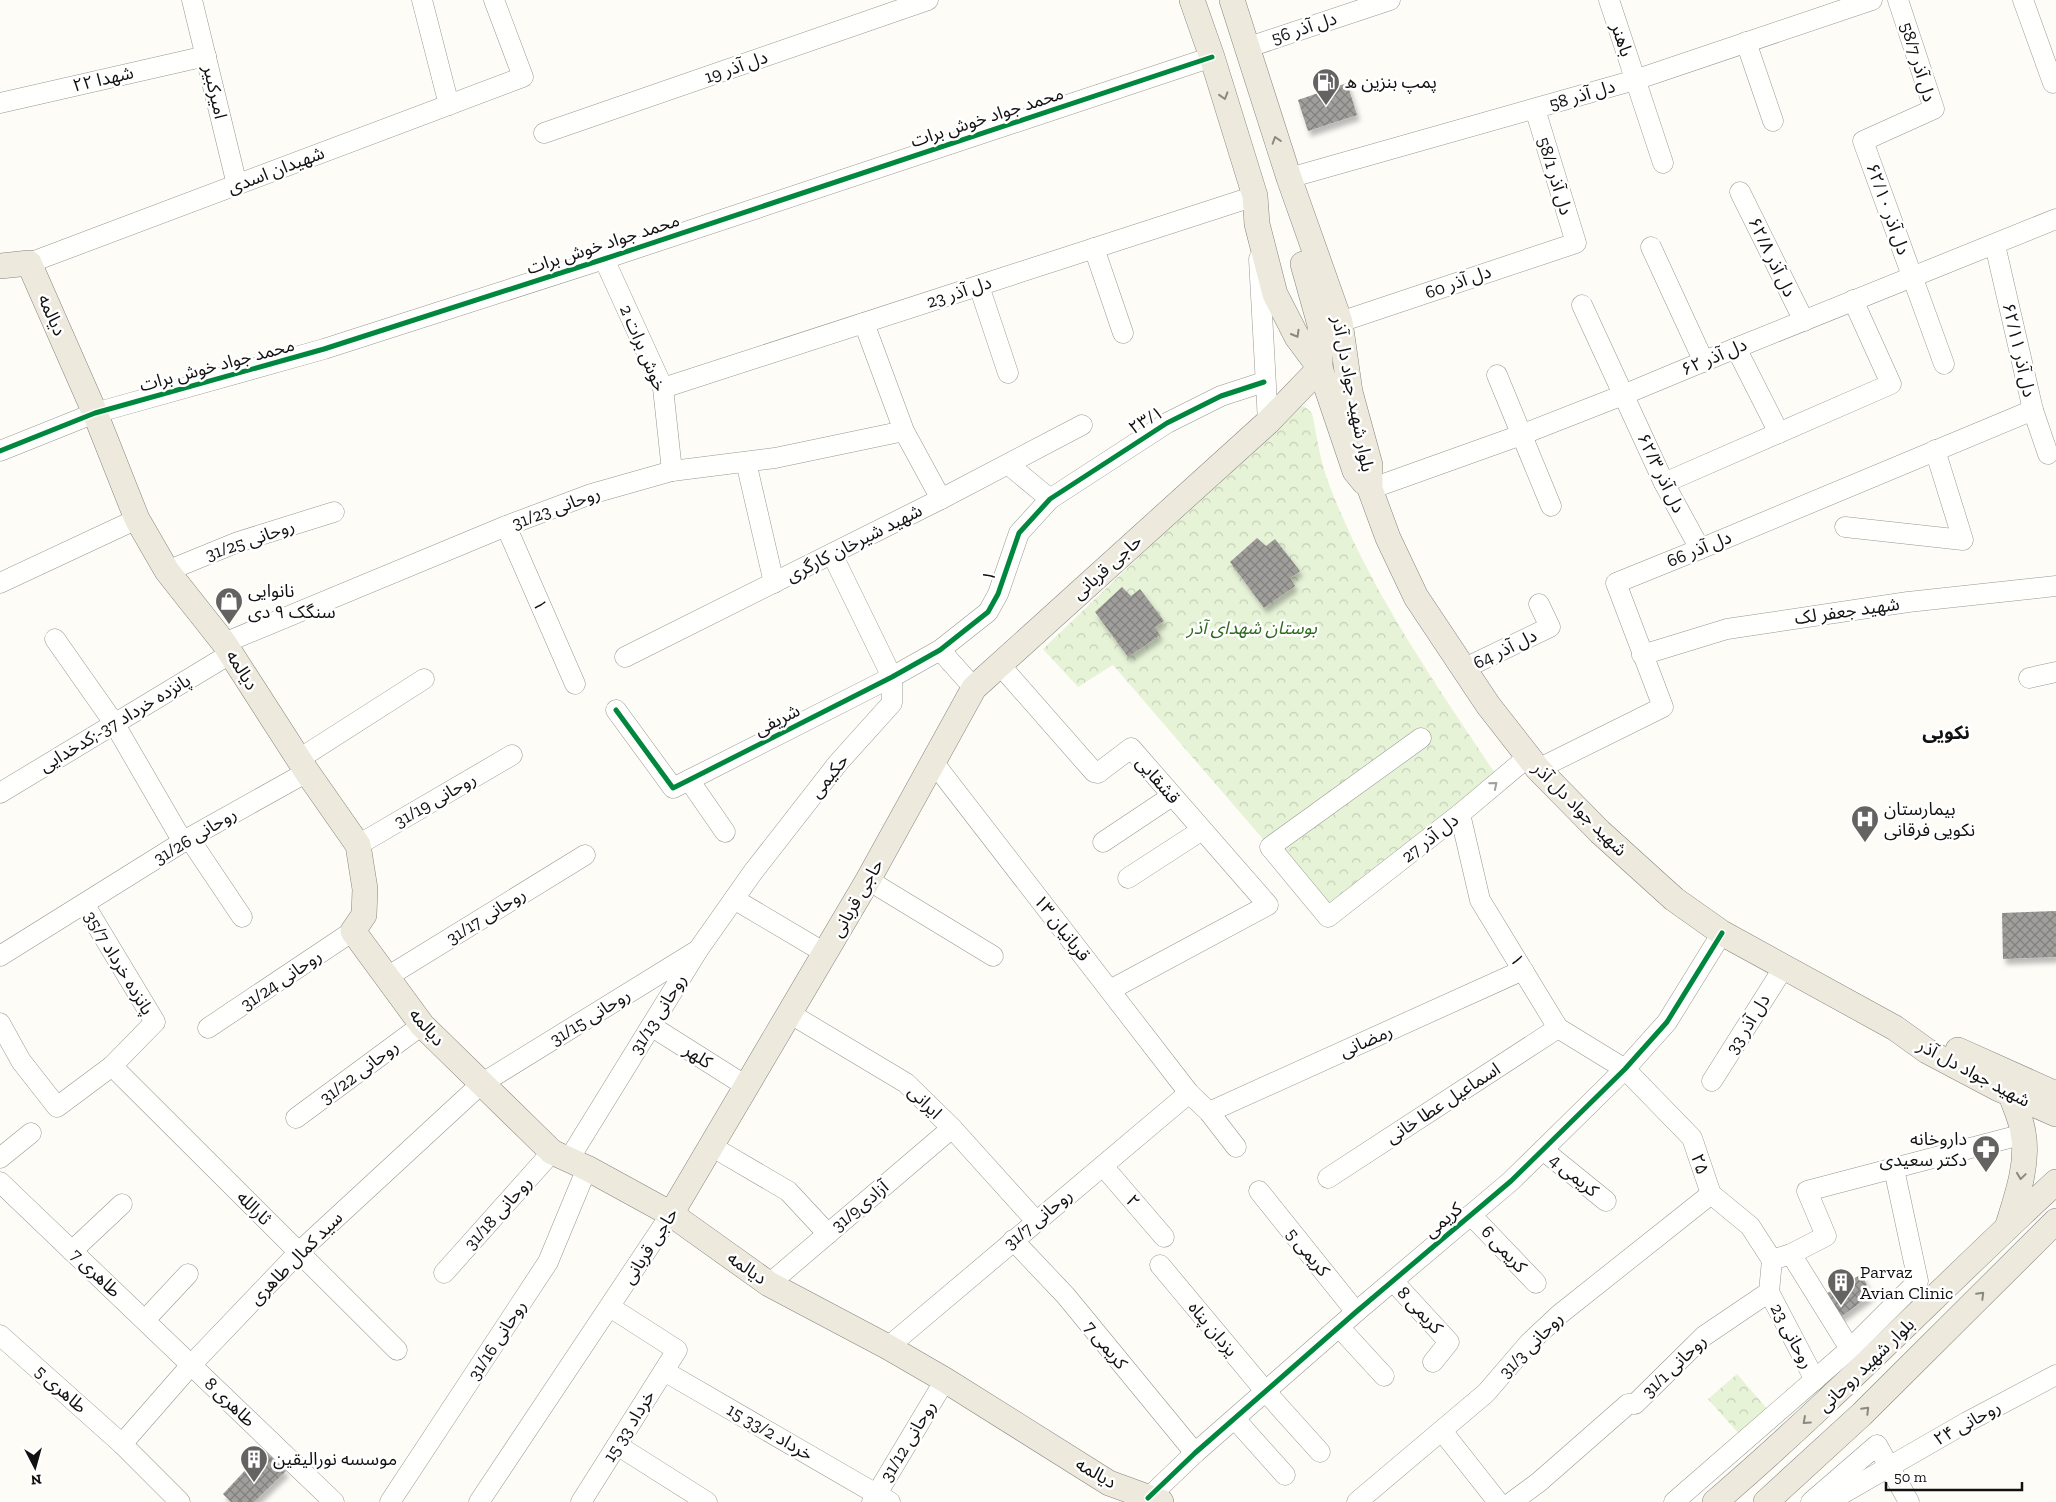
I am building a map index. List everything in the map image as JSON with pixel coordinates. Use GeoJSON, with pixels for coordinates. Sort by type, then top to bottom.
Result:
{"type":"FeatureCollection","features":[{"type":"Feature","properties":{"kind":"main road","name":"بلوار شهید جواد دل آذر"},"geometry":{"type":"LineString","coordinates":[[1192,0],[1212,57],[1255,196],[1258,224],[1275,294],[1297,337],[1320,368],[1355,471],[1370,489]]}},
{"type":"Feature","properties":{"kind":"main road","name":"بلوار شهید جواد دل آذر"},"geometry":{"type":"LineString","coordinates":[[1232,0],[1288,178],[1340,322],[1350,392],[1370,465],[1370,489]]}},
{"type":"Feature","properties":{"kind":"main road"},"geometry":{"type":"LineString","coordinates":[[1288,178],[1296,238],[1320,325],[1320,368]]}},
{"type":"Feature","properties":{"kind":"main road"},"geometry":{"type":"LineString","coordinates":[[0,266],[29,263]]}},
{"type":"Feature","properties":{"kind":"main road","name":"دیالمه"},"geometry":{"type":"LineString","coordinates":[[29,263],[95,413],[137,519],[167,571],[228,648],[303,765],[358,846],[365,889],[364,915],[354,931],[422,1025],[481,1084],[569,1160],[671,1214],[769,1284],[888,1347],[945,1380],[1109,1483],[1154,1500]]}},
{"type":"Feature","properties":{"kind":"main road"},"geometry":{"type":"LineString","coordinates":[[1275,294],[1282,301],[1292,303],[1301,300],[1308,292],[1308,282]]}},
{"type":"Feature","properties":{"kind":"main road","name":"حاجی قربانی"},"geometry":{"type":"LineString","coordinates":[[671,1214],[868,880],[974,688],[1268,422],[1320,368]]}},
{"type":"Feature","properties":{"kind":"main road","name":"شهید جواد دل آذر"},"geometry":{"type":"LineString","coordinates":[[1370,489],[1388,538],[1416,597],[1488,704],[1533,763],[1600,832],[1674,899],[1722,933],[1895,1028],[1927,1051],[2010,1094],[2055,1098]]}},
{"type":"Feature","properties":{"kind":"main road","name":"شهید جواد دل آذر"},"geometry":{"type":"LineString","coordinates":[[1895,1028],[1933,1039],[2055,1098]]}},
{"type":"Feature","properties":{"kind":"main road"},"geometry":{"type":"LineString","coordinates":[[2008,1226],[2019,1188],[2024,1134],[2010,1094]]}},
{"type":"Feature","properties":{"kind":"main road","name":"بلوار شهید روحانی"},"geometry":{"type":"LineString","coordinates":[[1715,1502],[1841,1389],[2008,1226],[2056,1182]]}},
{"type":"Feature","properties":{"kind":"main road","name":"بلوار شهید روحانی"},"geometry":{"type":"LineString","coordinates":[[1766,1502],[1862,1414],[2056,1221]]}},
{"type":"Feature","properties":{"kind":"main road"},"geometry":{"type":"LineString","coordinates":[[1979,1254],[1989,1253],[1998,1257],[2002,1265],[2001,1275]]}},
{"type":"Feature","properties":{"kind":"street"},"geometry":{"type":"LineString","coordinates":[[422,0],[449,104]]}},
{"type":"Feature","properties":{"kind":"street","name":"شهیدان اسدی"},"geometry":{"type":"LineString","coordinates":[[29,263],[523,77],[494,0]]}},
{"type":"Feature","properties":{"kind":"street","name":"دل آذر 19"},"geometry":{"type":"LineString","coordinates":[[544,133],[928,0]]}},
{"type":"Feature","properties":{"kind":"street","name":"دل آذر 56"},"geometry":{"type":"LineString","coordinates":[[1246,48],[1390,0]]}},
{"type":"Feature","properties":{"kind":"street","name":"باهنر"},"geometry":{"type":"LineString","coordinates":[[1609,0],[1663,163]]}},
{"type":"Feature","properties":{"kind":"street","name":"دل آذر 58"},"geometry":{"type":"LineString","coordinates":[[1288,178],[1635,80],[1872,0]]}},
{"type":"Feature","properties":{"kind":"street","name":"دل آذر 58/7"},"geometry":{"type":"LineString","coordinates":[[1863,141],[1934,109],[1898,0]]}},
{"type":"Feature","properties":{"kind":"street"},"geometry":{"type":"LineString","coordinates":[[2023,0],[2053,83]]}},
{"type":"Feature","properties":{"kind":"street","name":"امیرکبیر"},"geometry":{"type":"LineString","coordinates":[[198,1],[206,56],[237,185]]}},
{"type":"Feature","properties":{"kind":"street"},"geometry":{"type":"LineString","coordinates":[[1746,42],[1773,121]]}},
{"type":"Feature","properties":{"kind":"street","name":"شهدا ۲۲"},"geometry":{"type":"LineString","coordinates":[[0,103],[206,56]]}},
{"type":"Feature","properties":{"kind":"street","name":"محمد جواد خوش برات"},"geometry":{"type":"LineString","coordinates":[[0,451],[95,413],[324,349],[604,259],[1212,57]]}},
{"type":"Feature","properties":{"kind":"street","name":"دل آذر 58/1"},"geometry":{"type":"LineString","coordinates":[[1535,109],[1576,243]]}},
{"type":"Feature","properties":{"kind":"street","name":"دل آذر ۶۲/۱۰"},"geometry":{"type":"LineString","coordinates":[[1863,141],[1914,277],[1944,364]]}},
{"type":"Feature","properties":{"kind":"street","name":"دل آذر ۶۲/۸"},"geometry":{"type":"LineString","coordinates":[[1740,192],[1804,321]]}},
{"type":"Feature","properties":{"kind":"street","name":"دل آذر 23"},"geometry":{"type":"LineString","coordinates":[[663,388],[1255,196]]}},
{"type":"Feature","properties":{"kind":"street","name":"دل آذر ۶۲"},"geometry":{"type":"LineString","coordinates":[[1370,489],[1521,435],[1623,395],[2056,219]]}},
{"type":"Feature","properties":{"kind":"street"},"geometry":{"type":"LineString","coordinates":[[1258,224],[1264,382],[1268,422]]}},
{"type":"Feature","properties":{"kind":"street","name":"دل آذر 60"},"geometry":{"type":"LineString","coordinates":[[1340,322],[1576,243]]}},
{"type":"Feature","properties":{"kind":"street","name":"دل آذر ۶۲/۱۱"},"geometry":{"type":"LineString","coordinates":[[1995,245],[2033,410],[2048,454]]}},
{"type":"Feature","properties":{"kind":"street"},"geometry":{"type":"LineString","coordinates":[[1651,247],[1704,362]]}},
{"type":"Feature","properties":{"kind":"street"},"geometry":{"type":"LineString","coordinates":[[1094,248],[1123,333]]}},
{"type":"Feature","properties":{"kind":"street","name":"خوش برات 2"},"geometry":{"type":"LineString","coordinates":[[604,259],[663,388],[672,471]]}},
{"type":"Feature","properties":{"kind":"street"},"geometry":{"type":"LineString","coordinates":[[979,286],[1008,373]]}},
{"type":"Feature","properties":{"kind":"street"},"geometry":{"type":"LineString","coordinates":[[1664,483],[1891,384],[1853,300]]}},
{"type":"Feature","properties":{"kind":"street","name":"دل آذر ۶۲/۳"},"geometry":{"type":"LineString","coordinates":[[1582,305],[1664,483],[1700,550]]}},
{"type":"Feature","properties":{"kind":"street"},"geometry":{"type":"LineString","coordinates":[[864,323],[904,431],[941,499]]}},
{"type":"Feature","properties":{"kind":"street"},"geometry":{"type":"LineString","coordinates":[[1736,348],[1779,433]]}},
{"type":"Feature","properties":{"kind":"street"},"geometry":{"type":"LineString","coordinates":[[1497,375],[1551,506]]}},
{"type":"Feature","properties":{"kind":"street","name":"۲۳/۱"},"geometry":{"type":"LineString","coordinates":[[1050,499],[1167,423],[1221,396],[1264,382]]}},
{"type":"Feature","properties":{"kind":"street","name":"دل آذر 66"},"geometry":{"type":"LineString","coordinates":[[1533,763],[1663,707],[1616,583],[1700,550],[2033,410]]}},
{"type":"Feature","properties":{"kind":"street","name":"شهید شیرخان کارگری"},"geometry":{"type":"LineString","coordinates":[[625,657],[941,499],[1082,425]]}},
{"type":"Feature","properties":{"kind":"street","name":"روحانی 31/23"},"geometry":{"type":"LineString","coordinates":[[228,648],[506,526],[591,494],[672,471],[775,458],[904,431]]}},
{"type":"Feature","properties":{"kind":"street"},"geometry":{"type":"LineString","coordinates":[[1845,527],[1963,540],[1934,450]]}},
{"type":"Feature","properties":{"kind":"street"},"geometry":{"type":"LineString","coordinates":[[746,462],[774,583]]}},
{"type":"Feature","properties":{"kind":"street"},"geometry":{"type":"LineString","coordinates":[[1009,464],[1050,499]]}},
{"type":"Feature","properties":{"kind":"street","name":"۱"},"geometry":{"type":"LineString","coordinates":[[892,677],[940,650],[988,612],[998,594],[1019,532],[1050,499]]}},
{"type":"Feature","properties":{"kind":"street","name":"روحانی 31/25"},"geometry":{"type":"LineString","coordinates":[[167,571],[238,542],[334,512]]}},
{"type":"Feature","properties":{"kind":"street"},"geometry":{"type":"LineString","coordinates":[[0,583],[137,519]]}},
{"type":"Feature","properties":{"kind":"street","name":"۱"},"geometry":{"type":"LineString","coordinates":[[506,526],[575,684]]}},
{"type":"Feature","properties":{"kind":"street"},"geometry":{"type":"LineString","coordinates":[[832,554],[892,677]]}},
{"type":"Feature","properties":{"kind":"street","name":"شهید جعفر لک"},"geometry":{"type":"LineString","coordinates":[[1642,655],[1727,628],[1908,602],[2056,586]]}},
{"type":"Feature","properties":{"kind":"street","name":"دل آذر 64"},"geometry":{"type":"LineString","coordinates":[[1463,669],[1550,627],[1539,604]]}},
{"type":"Feature","properties":{"kind":"street"},"geometry":{"type":"LineString","coordinates":[[55,639],[114,723],[186,840],[242,917]]}},
{"type":"Feature","properties":{"kind":"street","name":"پانزده خرداد 37-;کدخدایی"},"geometry":{"type":"LineString","coordinates":[[0,792],[114,723],[228,648]]}},
{"type":"Feature","properties":{"kind":"street"},"geometry":{"type":"LineString","coordinates":[[940,650],[974,688]]}},
{"type":"Feature","properties":{"kind":"street","name":"قشقایی"},"geometry":{"type":"LineString","coordinates":[[1000,665],[1094,772],[1098,773],[1131,748],[1267,902],[1268,905],[1266,907],[1110,990]]}},
{"type":"Feature","properties":{"kind":"street"},"geometry":{"type":"LineString","coordinates":[[2029,678],[2056,672]]}},
{"type":"Feature","properties":{"kind":"street","name":"شریفی"},"geometry":{"type":"LineString","coordinates":[[681,784],[892,677]]}},
{"type":"Feature","properties":{"kind":"street","name":"حکیمی"},"geometry":{"type":"LineString","coordinates":[[753,872],[838,763],[892,703],[892,677]]}},
{"type":"Feature","properties":{"kind":"street","name":"روحانی 31/26"},"geometry":{"type":"LineString","coordinates":[[0,956],[303,765],[424,679]]}},
{"type":"Feature","properties":{"kind":"street"},"geometry":{"type":"LineString","coordinates":[[616,710],[725,832]]}},
{"type":"Feature","properties":{"kind":"street","name":"دل آذر 27"},"geometry":{"type":"LineString","coordinates":[[1421,738],[1270,847],[1328,917],[1460,814],[1533,763]]}},
{"type":"Feature","properties":{"kind":"street","name":"روحانی 31/19"},"geometry":{"type":"LineString","coordinates":[[358,846],[512,755]]}},
{"type":"Feature","properties":{"kind":"street","name":"۱۳ قربانیان"},"geometry":{"type":"LineString","coordinates":[[934,763],[1189,1093],[1209,1112],[1236,1147]]}},
{"type":"Feature","properties":{"kind":"street"},"geometry":{"type":"LineString","coordinates":[[1102,842],[1172,796]]}},
{"type":"Feature","properties":{"kind":"street","name":"۱"},"geometry":{"type":"LineString","coordinates":[[1460,814],[1480,900],[1558,1028],[1625,1069]]}},
{"type":"Feature","properties":{"kind":"street"},"geometry":{"type":"LineString","coordinates":[[1128,878],[1202,830]]}},
{"type":"Feature","properties":{"kind":"street","name":"روحانی 31/17"},"geometry":{"type":"LineString","coordinates":[[387,977],[585,855]]}},
{"type":"Feature","properties":{"kind":"street","name":"روحانی 31/13"},"geometry":{"type":"LineString","coordinates":[[569,1160],[698,950],[753,872]]}},
{"type":"Feature","properties":{"kind":"street"},"geometry":{"type":"LineString","coordinates":[[868,880],[993,956]]}},
{"type":"Feature","properties":{"kind":"street"},"geometry":{"type":"LineString","coordinates":[[734,899],[825,953]]}},
{"type":"Feature","properties":{"kind":"street","name":"پانزده خرداد 35/7"},"geometry":{"type":"LineString","coordinates":[[84,904],[155,1022],[112,1066]]}},
{"type":"Feature","properties":{"kind":"street","name":"روحانی 31/24"},"geometry":{"type":"LineString","coordinates":[[208,1028],[354,931]]}},
{"type":"Feature","properties":{"kind":"street","name":"کریمی"},"geometry":{"type":"LineString","coordinates":[[1154,1500],[1195,1453],[1393,1280],[1511,1181],[1625,1069],[1667,1022],[1722,933]]}},
{"type":"Feature","properties":{"kind":"street","name":"روحانی 31/15"},"geometry":{"type":"LineString","coordinates":[[481,1084],[698,950]]}},
{"type":"Feature","properties":{"kind":"street","name":"دل آذر 33"},"geometry":{"type":"LineString","coordinates":[[1712,1081],[1784,967]]}},
{"type":"Feature","properties":{"kind":"street","name":"رمضانی"},"geometry":{"type":"LineString","coordinates":[[1209,1112],[1523,970]]}},
{"type":"Feature","properties":{"kind":"street","name":"ایرانی"},"geometry":{"type":"LineString","coordinates":[[789,1013],[906,1083],[952,1128],[1036,1221]]}},
{"type":"Feature","properties":{"kind":"street"},"geometry":{"type":"LineString","coordinates":[[0,1022],[21,1061],[57,1107],[112,1066]]}},
{"type":"Feature","properties":{"kind":"street","name":"روحانی 31/22"},"geometry":{"type":"LineString","coordinates":[[296,1118],[422,1025]]}},
{"type":"Feature","properties":{"kind":"street","name":"کلهر"},"geometry":{"type":"LineString","coordinates":[[651,1026],[746,1086]]}},
{"type":"Feature","properties":{"kind":"street","name":"اسماعیل عطا خانی"},"geometry":{"type":"LineString","coordinates":[[1328,1178],[1558,1028]]}},
{"type":"Feature","properties":{"kind":"street","name":"ثارالله"},"geometry":{"type":"LineString","coordinates":[[112,1066],[397,1350]]}},
{"type":"Feature","properties":{"kind":"street","name":"۲۵"},"geometry":{"type":"LineString","coordinates":[[1625,1069],[1692,1138],[1711,1194],[1750,1226],[1772,1260]]}},
{"type":"Feature","properties":{"kind":"street","name":"سید کمال طاهری"},"geometry":{"type":"LineString","coordinates":[[122,1444],[192,1364],[299,1252],[481,1084]]}},
{"type":"Feature","properties":{"kind":"street","name":"روحانی 31/7"},"geometry":{"type":"LineString","coordinates":[[888,1347],[1189,1093]]}},
{"type":"Feature","properties":{"kind":"street","name":"آزادی31/9"},"geometry":{"type":"LineString","coordinates":[[769,1284],[952,1128]]}},
{"type":"Feature","properties":{"kind":"street"},"geometry":{"type":"LineString","coordinates":[[0,1158],[31,1133]]}},
{"type":"Feature","properties":{"kind":"street"},"geometry":{"type":"LineString","coordinates":[[1769,1292],[1772,1260],[1791,1254],[1826,1236],[1807,1191],[2024,1134]]}},
{"type":"Feature","properties":{"kind":"street"},"geometry":{"type":"LineString","coordinates":[[711,1146],[788,1191],[828,1234]]}},
{"type":"Feature","properties":{"kind":"street","name":"کریمی 4"},"geometry":{"type":"LineString","coordinates":[[1543,1150],[1606,1201]]}},
{"type":"Feature","properties":{"kind":"street","name":"روحانی 31/18"},"geometry":{"type":"LineString","coordinates":[[444,1273],[569,1160]]}},
{"type":"Feature","properties":{"kind":"street","name":"روحانی 31/16"},"geometry":{"type":"LineString","coordinates":[[390,1502],[548,1262],[569,1160]]}},
{"type":"Feature","properties":{"kind":"street","name":"۲"},"geometry":{"type":"LineString","coordinates":[[1103,1166],[1164,1237]]}},
{"type":"Feature","properties":{"kind":"street"},"geometry":{"type":"LineString","coordinates":[[1674,1502],[1850,1349],[1918,1281],[1894,1169]]}},
{"type":"Feature","properties":{"kind":"street","name":"طاهری 7"},"geometry":{"type":"LineString","coordinates":[[0,1182],[192,1364]]}},
{"type":"Feature","properties":{"kind":"street","name":"کریمی 5"},"geometry":{"type":"LineString","coordinates":[[1260,1191],[1356,1312]]}},
{"type":"Feature","properties":{"kind":"street","name":"روحانی 31/3"},"geometry":{"type":"LineString","coordinates":[[1357,1502],[1486,1394],[1530,1343],[1560,1314],[1711,1194]]}},
{"type":"Feature","properties":{"kind":"street"},"geometry":{"type":"LineString","coordinates":[[72,1251],[122,1204]]}},
{"type":"Feature","properties":{"kind":"street","name":"حاجی قربانی"},"geometry":{"type":"LineString","coordinates":[[479,1502],[671,1214]]}},
{"type":"Feature","properties":{"kind":"street","name":"کریمی 6"},"geometry":{"type":"LineString","coordinates":[[1471,1214],[1536,1284]]}},
{"type":"Feature","properties":{"kind":"street","name":"کریمی 7"},"geometry":{"type":"LineString","coordinates":[[1013,1240],[1066,1296],[1195,1453]]}},
{"type":"Feature","properties":{"kind":"street"},"geometry":{"type":"LineString","coordinates":[[1791,1254],[1850,1349]]}},
{"type":"Feature","properties":{"kind":"street","name":"یزدان پناه"},"geometry":{"type":"LineString","coordinates":[[1160,1265],[1266,1392],[1320,1452]]}},
{"type":"Feature","properties":{"kind":"street"},"geometry":{"type":"LineString","coordinates":[[145,1320],[188,1274]]}},
{"type":"Feature","properties":{"kind":"street","name":"کریمی 8"},"geometry":{"type":"LineString","coordinates":[[1393,1280],[1449,1342],[1433,1362]]}},
{"type":"Feature","properties":{"kind":"street","name":"روحانی 23"},"geometry":{"type":"LineString","coordinates":[[1769,1292],[1815,1380]]}},
{"type":"Feature","properties":{"kind":"street","name":"روحانی 31/1"},"geometry":{"type":"LineString","coordinates":[[1512,1502],[1539,1482],[1628,1404],[1636,1404],[1704,1336],[1769,1292]]}},
{"type":"Feature","properties":{"kind":"street","name":"15 خرداد 33"},"geometry":{"type":"LineString","coordinates":[[581,1502],[677,1350],[610,1307]]}},
{"type":"Feature","properties":{"kind":"street"},"geometry":{"type":"LineString","coordinates":[[1339,1327],[1384,1376]]}},
{"type":"Feature","properties":{"kind":"street","name":"طاهری 5"},"geometry":{"type":"LineString","coordinates":[[0,1335],[122,1444],[180,1502]]}},
{"type":"Feature","properties":{"kind":"street","name":"طاهری 8"},"geometry":{"type":"LineString","coordinates":[[192,1364],[334,1502]]}},
{"type":"Feature","properties":{"kind":"street","name":"15 خرداد 33/2"},"geometry":{"type":"LineString","coordinates":[[664,1371],[880,1499]]}},
{"type":"Feature","properties":{"kind":"street","name":"روحانی ۲۴"},"geometry":{"type":"LineString","coordinates":[[1828,1502],[1968,1422],[2056,1375]]}},
{"type":"Feature","properties":{"kind":"street","name":"روحانی 31/12"},"geometry":{"type":"LineString","coordinates":[[880,1499],[945,1380]]}},
{"type":"Feature","properties":{"kind":"street"},"geometry":{"type":"LineString","coordinates":[[1235,1419],[1285,1475]]}},
{"type":"Feature","properties":{"kind":"street"},"geometry":{"type":"LineString","coordinates":[[1442,1431],[1498,1502]]}},
{"type":"Feature","properties":{"kind":"street"},"geometry":{"type":"LineString","coordinates":[[1811,1502],[1877,1444],[1908,1502]]}},
{"type":"Feature","properties":{"kind":"street"},"geometry":{"type":"LineString","coordinates":[[617,1446],[707,1502]]}},
{"type":"Feature","properties":{"kind":"green space","name":"بوستان شهدای آذر"},"geometry":{"type":"Polygon","coordinates":[[[1304,406],[1312,413],[1326,476],[1364,563],[1385,602],[1430,676],[1502,784],[1324,910],[1113,665],[1078,687],[1043,649],[1295,407],[1304,406]]]}},
{"type":"Feature","properties":{"kind":"green space"},"geometry":{"type":"Polygon","coordinates":[[[1737,1374],[1769,1411],[1740,1435],[1708,1399],[1737,1374]]]}},
{"type":"Feature","properties":{"kind":"building"},"geometry":{"type":"Polygon","coordinates":[[[1347,83],[1357,115],[1308,131],[1298,100],[1347,83]]]}},
{"type":"Feature","properties":{"kind":"building"},"geometry":{"type":"Polygon","coordinates":[[[1257,538],[1266,546],[1275,539],[1300,571],[1290,578],[1295,586],[1264,608],[1230,562],[1257,538]]]}},
{"type":"Feature","properties":{"kind":"building"},"geometry":{"type":"Polygon","coordinates":[[[1122,587],[1131,596],[1140,589],[1164,621],[1155,627],[1160,635],[1128,657],[1095,612],[1122,587]]]}},
{"type":"Feature","properties":{"kind":"building"},"geometry":{"type":"Polygon","coordinates":[[[2056,911],[2056,957],[2003,959],[2002,913],[2056,911]]]}},
{"type":"Feature","properties":{"kind":"building","name":"Parvaz Avian Clinic"},"geometry":{"type":"Polygon","coordinates":[[[1862,1274],[1871,1295],[1835,1321],[1820,1297],[1862,1274]]]}},
{"type":"Feature","properties":{"kind":"building","name":"موسسه نورالیقین"},"geometry":{"type":"Polygon","coordinates":[[[264,1450],[286,1471],[254,1502],[231,1502],[223,1494],[264,1450]]]}},
{"type":"Feature","properties":{"kind":"cycle path"},"geometry":{"type":"LineString","coordinates":[[0,451],[95,413],[324,349],[604,259],[1212,57]]}},
{"type":"Feature","properties":{"kind":"cycle path"},"geometry":{"type":"LineString","coordinates":[[616,710],[673,788],[689,780],[892,677],[940,650],[988,612],[998,594],[1019,533],[1050,499],[1167,423],[1221,396],[1264,382]]}},
{"type":"Feature","properties":{"kind":"cycle path"},"geometry":{"type":"LineString","coordinates":[[1148,1498],[1195,1453],[1356,1312],[1511,1181],[1625,1069],[1667,1022],[1722,933]]}},
{"type":"Feature","properties":{"kind":"place","name":"پمپ بنزین ه"},"geometry":{"type":"Point","coordinates":[1326,106]}},
{"type":"Feature","properties":{"kind":"place","name":"نانوایی سنگک ۹ دی"},"geometry":{"type":"Point","coordinates":[229,625]}},
{"type":"Feature","properties":{"kind":"place","name":"بیمارستان نکویی فرقانی"},"geometry":{"type":"Point","coordinates":[1865,843]}},
{"type":"Feature","properties":{"kind":"place","name":"داروخانه دکتر سعیدی"},"geometry":{"type":"Point","coordinates":[1986,1173]}},
{"type":"Feature","properties":{"kind":"place","name":"Parvaz Avian Clinic"},"geometry":{"type":"Point","coordinates":[1841,1306]}},
{"type":"Feature","properties":{"kind":"place","name":"موسسه نورالیقین"},"geometry":{"type":"Point","coordinates":[254,1483]}},
{"type":"Feature","properties":{"kind":"district","name":"نکویی"},"geometry":{"type":"Point","coordinates":[1946,732]}}]}
